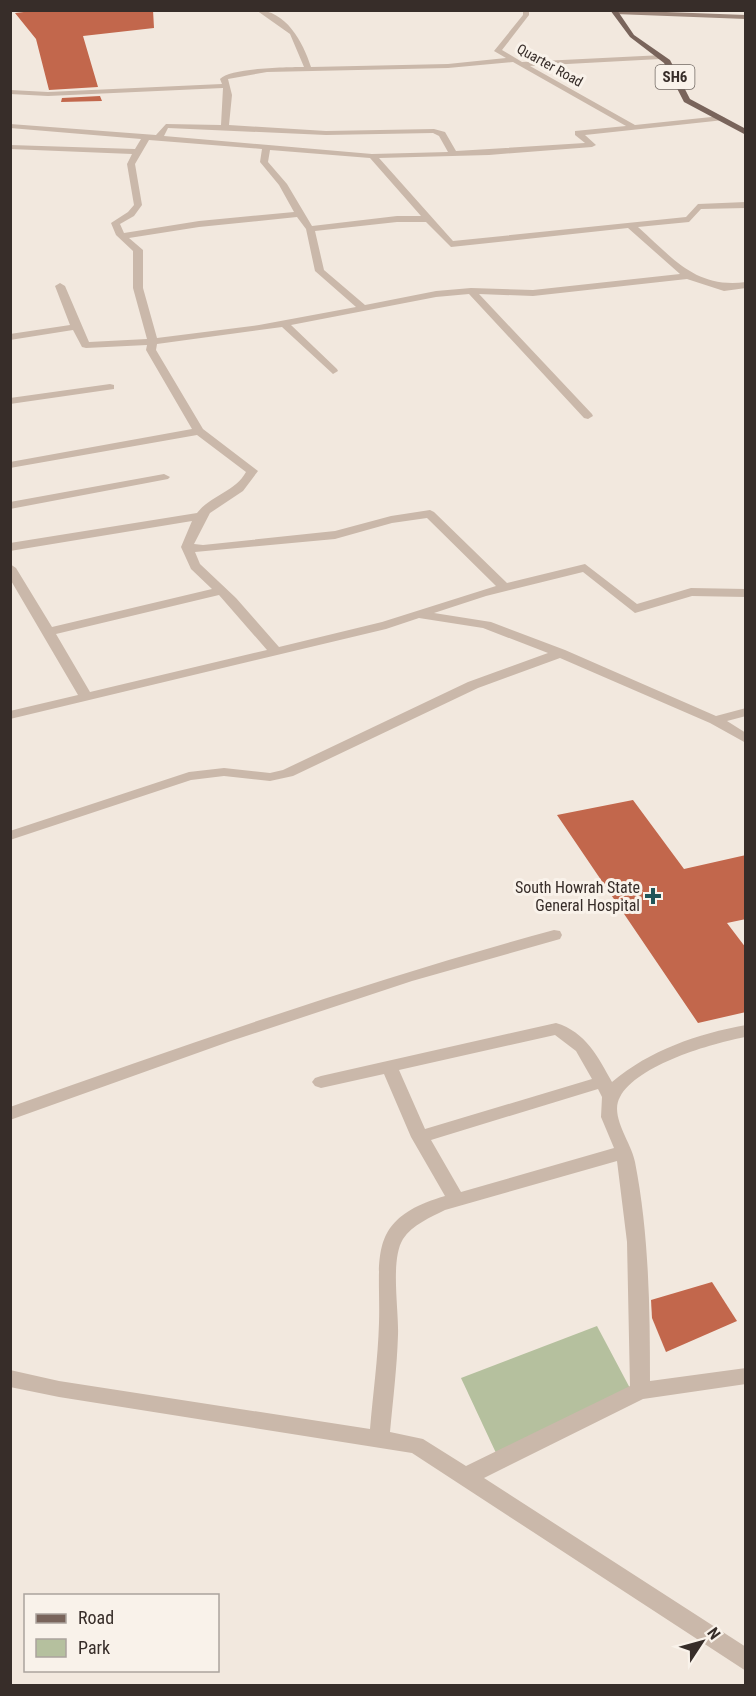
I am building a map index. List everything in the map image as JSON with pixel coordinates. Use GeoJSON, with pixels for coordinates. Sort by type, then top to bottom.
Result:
{"type":"FeatureCollection","features":[{"type":"Feature","properties":{"kind":"main road"},"geometry":{"type":"LineString","coordinates":[[614,11],[746,16]]}},
{"type":"Feature","properties":{"kind":"main road","name":"SH6"},"geometry":{"type":"LineString","coordinates":[[614,11],[633,36],[667,62],[687,100],[746,133]]}},
{"type":"Feature","properties":{"kind":"street"},"geometry":{"type":"LineString","coordinates":[[259,10],[282,24],[300,39],[308,69]]}},
{"type":"Feature","properties":{"kind":"street","name":"Quarter Road"},"geometry":{"type":"LineString","coordinates":[[526,10],[526,15],[498,51],[634,127]]}},
{"type":"Feature","properties":{"kind":"street"},"geometry":{"type":"LineString","coordinates":[[225,127],[226,86],[224,79],[267,70],[448,66],[617,57],[660,57]]}},
{"type":"Feature","properties":{"kind":"street"},"geometry":{"type":"LineString","coordinates":[[10,92],[48,94],[226,86]]}},
{"type":"Feature","properties":{"kind":"street"},"geometry":{"type":"LineString","coordinates":[[10,126],[372,156],[592,145],[578,134],[721,118]]}},
{"type":"Feature","properties":{"kind":"street"},"geometry":{"type":"LineString","coordinates":[[158,139],[166,126],[326,133],[434,131],[442,134],[453,153]]}},
{"type":"Feature","properties":{"kind":"street"},"geometry":{"type":"LineString","coordinates":[[146,137],[131,164],[138,205],[131,214],[115,223],[122,236],[138,250],[136,276],[139,295],[154,341],[151,350],[199,431],[252,471],[245,485],[209,507],[187,547],[195,566],[276,652]]}},
{"type":"Feature","properties":{"kind":"street"},"geometry":{"type":"LineString","coordinates":[[10,147],[139,152]]}},
{"type":"Feature","properties":{"kind":"street"},"geometry":{"type":"LineString","coordinates":[[266,148],[264,162],[283,184],[310,229],[320,271],[363,308]]}},
{"type":"Feature","properties":{"kind":"street"},"geometry":{"type":"LineString","coordinates":[[372,156],[451,244],[689,219],[698,207],[746,205]]}},
{"type":"Feature","properties":{"kind":"street"},"geometry":{"type":"LineString","coordinates":[[122,236],[199,224],[299,214]]}},
{"type":"Feature","properties":{"kind":"street"},"geometry":{"type":"LineString","coordinates":[[310,229],[397,219],[429,219]]}},
{"type":"Feature","properties":{"kind":"street"},"geometry":{"type":"LineString","coordinates":[[630,225],[688,276],[724,288],[746,285]]}},
{"type":"Feature","properties":{"kind":"street"},"geometry":{"type":"LineString","coordinates":[[60,286],[76,327],[86,345],[154,341],[284,323],[471,291],[533,292],[688,276]]}},
{"type":"Feature","properties":{"kind":"street"},"geometry":{"type":"LineString","coordinates":[[471,291],[588,416]]}},
{"type":"Feature","properties":{"kind":"street"},"geometry":{"type":"LineString","coordinates":[[284,323],[333,371]]}},
{"type":"Feature","properties":{"kind":"street"},"geometry":{"type":"LineString","coordinates":[[10,337],[76,327]]}},
{"type":"Feature","properties":{"kind":"street"},"geometry":{"type":"LineString","coordinates":[[10,401],[110,387]]}},
{"type":"Feature","properties":{"kind":"street"},"geometry":{"type":"LineString","coordinates":[[10,451],[15,464],[199,431]]}},
{"type":"Feature","properties":{"kind":"street"},"geometry":{"type":"LineString","coordinates":[[10,506],[164,477]]}},
{"type":"Feature","properties":{"kind":"street"},"geometry":{"type":"LineString","coordinates":[[187,547],[203,549],[335,535],[392,520],[430,514],[505,588]]}},
{"type":"Feature","properties":{"kind":"street"},"geometry":{"type":"LineString","coordinates":[[10,547],[202,516]]}},
{"type":"Feature","properties":{"kind":"street"},"geometry":{"type":"LineString","coordinates":[[10,568],[87,698]]}},
{"type":"Feature","properties":{"kind":"street"},"geometry":{"type":"LineString","coordinates":[[10,715],[276,652],[585,568],[635,609],[691,592],[746,593]]}},
{"type":"Feature","properties":{"kind":"street"},"geometry":{"type":"LineString","coordinates":[[48,632],[221,591]]}},
{"type":"Feature","properties":{"kind":"street"},"geometry":{"type":"LineString","coordinates":[[418,615],[486,625],[560,653],[715,720],[746,739]]}},
{"type":"Feature","properties":{"kind":"street"},"geometry":{"type":"LineString","coordinates":[[10,836],[165,782],[206,772],[270,777],[288,773],[473,685],[560,653]]}},
{"type":"Feature","properties":{"kind":"street"},"geometry":{"type":"LineString","coordinates":[[715,720],[746,712]]}},
{"type":"Feature","properties":{"kind":"street"},"geometry":{"type":"LineString","coordinates":[[10,1114],[225,1037],[405,977],[554,935]]}},
{"type":"Feature","properties":{"kind":"street"},"geometry":{"type":"LineString","coordinates":[[321,1082],[556,1029],[568,1033],[578,1041],[606,1089],[613,1126],[625,1152],[639,1278],[640,1391]]}},
{"type":"Feature","properties":{"kind":"street"},"geometry":{"type":"LineString","coordinates":[[420,1137],[606,1089],[620,1084],[696,1042],[746,1030]]}},
{"type":"Feature","properties":{"kind":"street"},"geometry":{"type":"LineString","coordinates":[[389,1066],[420,1137],[456,1200]]}},
{"type":"Feature","properties":{"kind":"street"},"geometry":{"type":"LineString","coordinates":[[379,1439],[387,1355],[389,1254],[392,1240],[417,1215],[456,1200],[625,1152]]}},
{"type":"Feature","properties":{"kind":"street"},"geometry":{"type":"LineString","coordinates":[[465,1477],[640,1391],[746,1376]]}},
{"type":"Feature","properties":{"kind":"street"},"geometry":{"type":"LineString","coordinates":[[10,1378],[59,1389],[416,1445],[746,1660]]}},
{"type":"Feature","properties":{"kind":"green space"},"geometry":{"type":"Polygon","coordinates":[[[597,1326],[632,1392],[503,1468],[461,1378],[597,1326]]]}},
{"type":"Feature","properties":{"kind":"building"},"geometry":{"type":"Polygon","coordinates":[[[41,10],[153,10],[154,28],[83,36],[98,87],[49,90],[36,39],[15,13],[41,10]]]}},
{"type":"Feature","properties":{"kind":"building"},"geometry":{"type":"Polygon","coordinates":[[[100,96],[102,101],[61,102],[62,98],[100,96]]]}},
{"type":"Feature","properties":{"kind":"building"},"geometry":{"type":"Polygon","coordinates":[[[633,800],[684,869],[746,855],[746,919],[727,923],[746,948],[746,1012],[698,1023],[557,815],[633,800]]]}},
{"type":"Feature","properties":{"kind":"building"},"geometry":{"type":"Polygon","coordinates":[[[712,1282],[737,1321],[666,1352],[652,1318],[651,1300],[712,1282]]]}},
{"type":"Feature","properties":{"kind":"place","name":"South Howrah State General Hospital"},"geometry":{"type":"Point","coordinates":[653,896]}}]}
